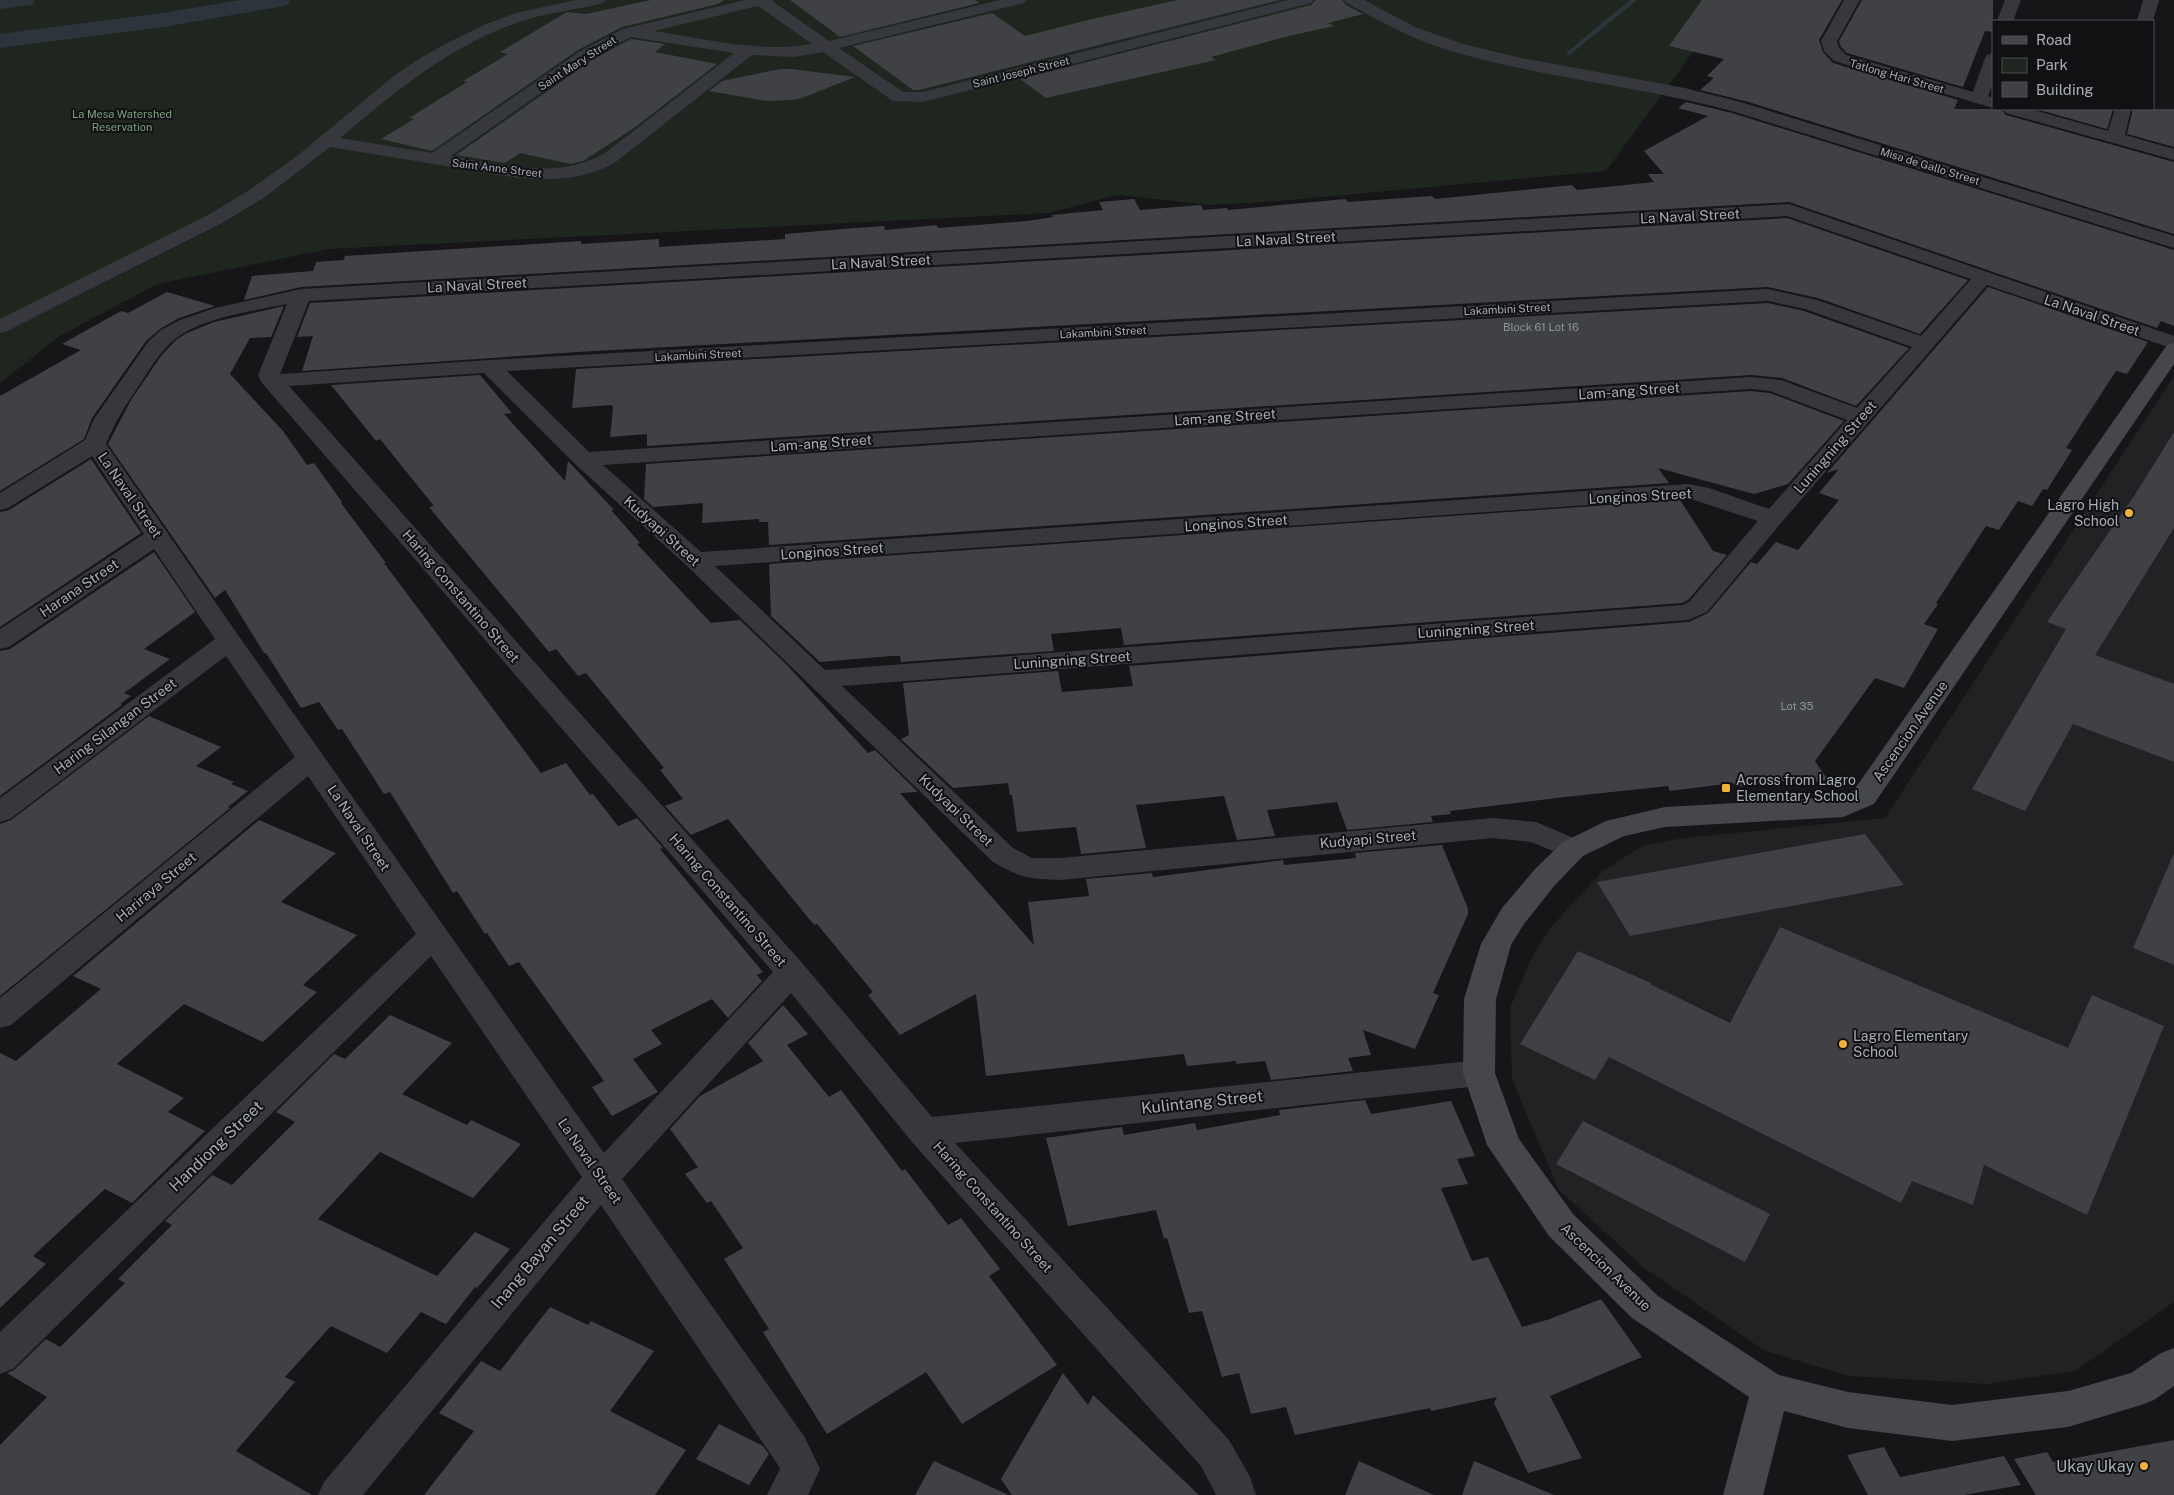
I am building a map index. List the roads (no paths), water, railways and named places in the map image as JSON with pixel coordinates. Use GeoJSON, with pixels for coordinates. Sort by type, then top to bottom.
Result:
{"type":"FeatureCollection","features":[{"type":"Feature","properties":{"kind":"street"},"geometry":{"type":"LineString","coordinates":[[0,327],[215,219],[258,193],[326,141],[401,79],[428,60],[453,46],[490,28],[522,16],[598,0]]}},
{"type":"Feature","properties":{"kind":"street","name":"Saint Joseph Street"},"geometry":{"type":"LineString","coordinates":[[763,0],[899,97],[916,98],[1306,0]]}},
{"type":"Feature","properties":{"kind":"street","name":"Saint Mary Street"},"geometry":{"type":"LineString","coordinates":[[435,159],[585,55],[629,32],[763,0]]}},
{"type":"Feature","properties":{"kind":"street"},"geometry":{"type":"LineString","coordinates":[[629,32],[748,50],[793,52],[827,46],[1019,0]]}},
{"type":"Feature","properties":{"kind":"street","name":"Misa de Gallo Street"},"geometry":{"type":"LineString","coordinates":[[1352,0],[1409,30],[1458,48],[1497,58],[1685,93],[1738,107],[2174,242]]}},
{"type":"Feature","properties":{"kind":"street","name":"Tatlong Hari Street"},"geometry":{"type":"LineString","coordinates":[[1852,0],[1829,41],[1832,52],[1840,58],[1986,101]]}},
{"type":"Feature","properties":{"kind":"street"},"geometry":{"type":"LineString","coordinates":[[2006,20],[2013,0]]}},
{"type":"Feature","properties":{"kind":"street"},"geometry":{"type":"LineString","coordinates":[[2145,20],[2151,0]]}},
{"type":"Feature","properties":{"kind":"street","name":"Saint Anne Street"},"geometry":{"type":"LineString","coordinates":[[326,141],[537,174],[585,171],[600,166],[748,50]]}},
{"type":"Feature","properties":{"kind":"street"},"geometry":{"type":"LineString","coordinates":[[1986,101],[1992,64]]}},
{"type":"Feature","properties":{"kind":"street"},"geometry":{"type":"LineString","coordinates":[[2016,110],[2174,155]]}},
{"type":"Feature","properties":{"kind":"street"},"geometry":{"type":"LineString","coordinates":[[2116,138],[2123,110]]}},
{"type":"Feature","properties":{"kind":"street","name":"La Naval Street"},"geometry":{"type":"LineString","coordinates":[[787,1495],[800,1469],[790,1449],[433,936],[95,444],[105,419],[155,346],[168,334],[187,324],[222,312],[301,295],[1788,210],[2174,343]]}},
{"type":"Feature","properties":{"kind":"street","name":"Luningning Street"},"geometry":{"type":"LineString","coordinates":[[818,679],[1688,612],[1698,608],[1773,518],[1983,278]]}},
{"type":"Feature","properties":{"kind":"street"},"geometry":{"type":"LineString","coordinates":[[274,382],[269,375],[301,295]]}},
{"type":"Feature","properties":{"kind":"street","name":"Lakambini Street"},"geometry":{"type":"LineString","coordinates":[[274,382],[490,366],[1768,295],[1810,304],[1924,344]]}},
{"type":"Feature","properties":{"kind":"street","name":"Ascencion Avenue"},"geometry":{"type":"LineString","coordinates":[[2174,349],[1864,798],[1843,807],[1665,817],[1616,828],[1573,849],[1545,877],[1512,916],[1496,944],[1480,999],[1479,1073],[1504,1145],[1561,1225],[1645,1307],[1770,1390],[1848,1410],[1952,1423],[2068,1410],[2141,1388],[2174,1365]]}},
{"type":"Feature","properties":{"kind":"street","name":"Kudyapi Street"},"geometry":{"type":"LineString","coordinates":[[490,366],[583,459],[695,560],[1003,855],[1027,868],[1060,869],[1493,828],[1536,832],[1573,849]]}},
{"type":"Feature","properties":{"kind":"street","name":"Haring Constantino Street"},"geometry":{"type":"LineString","coordinates":[[274,382],[792,972],[924,1132],[1214,1453],[1236,1490],[1236,1495]]}},
{"type":"Feature","properties":{"kind":"street","name":"Lam-ang Street"},"geometry":{"type":"LineString","coordinates":[[583,459],[1751,383],[1773,385],[1861,418]]}},
{"type":"Feature","properties":{"kind":"street"},"geometry":{"type":"LineString","coordinates":[[0,503],[95,444]]}},
{"type":"Feature","properties":{"kind":"street","name":"Longinos Street"},"geometry":{"type":"LineString","coordinates":[[695,560],[1688,492],[1701,493],[1773,518]]}},
{"type":"Feature","properties":{"kind":"street","name":"Harana Street"},"geometry":{"type":"LineString","coordinates":[[0,641],[158,535]]}},
{"type":"Feature","properties":{"kind":"street","name":"Haring Silangan Street"},"geometry":{"type":"LineString","coordinates":[[0,812],[229,641]]}},
{"type":"Feature","properties":{"kind":"street","name":"Hariraya Street"},"geometry":{"type":"LineString","coordinates":[[0,1016],[312,758]]}},
{"type":"Feature","properties":{"kind":"street","name":"Handiong Street"},"geometry":{"type":"LineString","coordinates":[[0,1357],[433,936]]}},
{"type":"Feature","properties":{"kind":"street","name":"Inang Bayan Street"},"geometry":{"type":"LineString","coordinates":[[338,1495],[602,1178],[792,972]]}},
{"type":"Feature","properties":{"kind":"street","name":"Kulintang Street"},"geometry":{"type":"LineString","coordinates":[[924,1132],[1479,1073]]}},
{"type":"Feature","properties":{"kind":"street"},"geometry":{"type":"LineString","coordinates":[[1743,1495],[1770,1390]]}},
{"type":"Feature","properties":{"kind":"waterway"},"geometry":{"type":"LineString","coordinates":[[0,2],[24,0]]}},
{"type":"Feature","properties":{"kind":"waterway"},"geometry":{"type":"LineString","coordinates":[[0,41],[163,20],[279,0]]}},
{"type":"Feature","properties":{"kind":"waterway"},"geometry":{"type":"LineString","coordinates":[[1569,53],[1634,0]]}},
{"type":"Feature","properties":{"kind":"place","name":"Lagro High School"},"geometry":{"type":"Point","coordinates":[2129,513]}},
{"type":"Feature","properties":{"kind":"place","name":"Across from Lagro Elementary School"},"geometry":{"type":"Point","coordinates":[1726,788]}},
{"type":"Feature","properties":{"kind":"place","name":"Lagro Elementary School"},"geometry":{"type":"Point","coordinates":[1843,1044]}},
{"type":"Feature","properties":{"kind":"place","name":"Ukay Ukay"},"geometry":{"type":"Point","coordinates":[2144,1466]}},
{"type":"Feature","properties":{"kind":"park label","name":"La Mesa Watershed Reservation"},"geometry":{"type":"Point","coordinates":[122,120]}}]}
